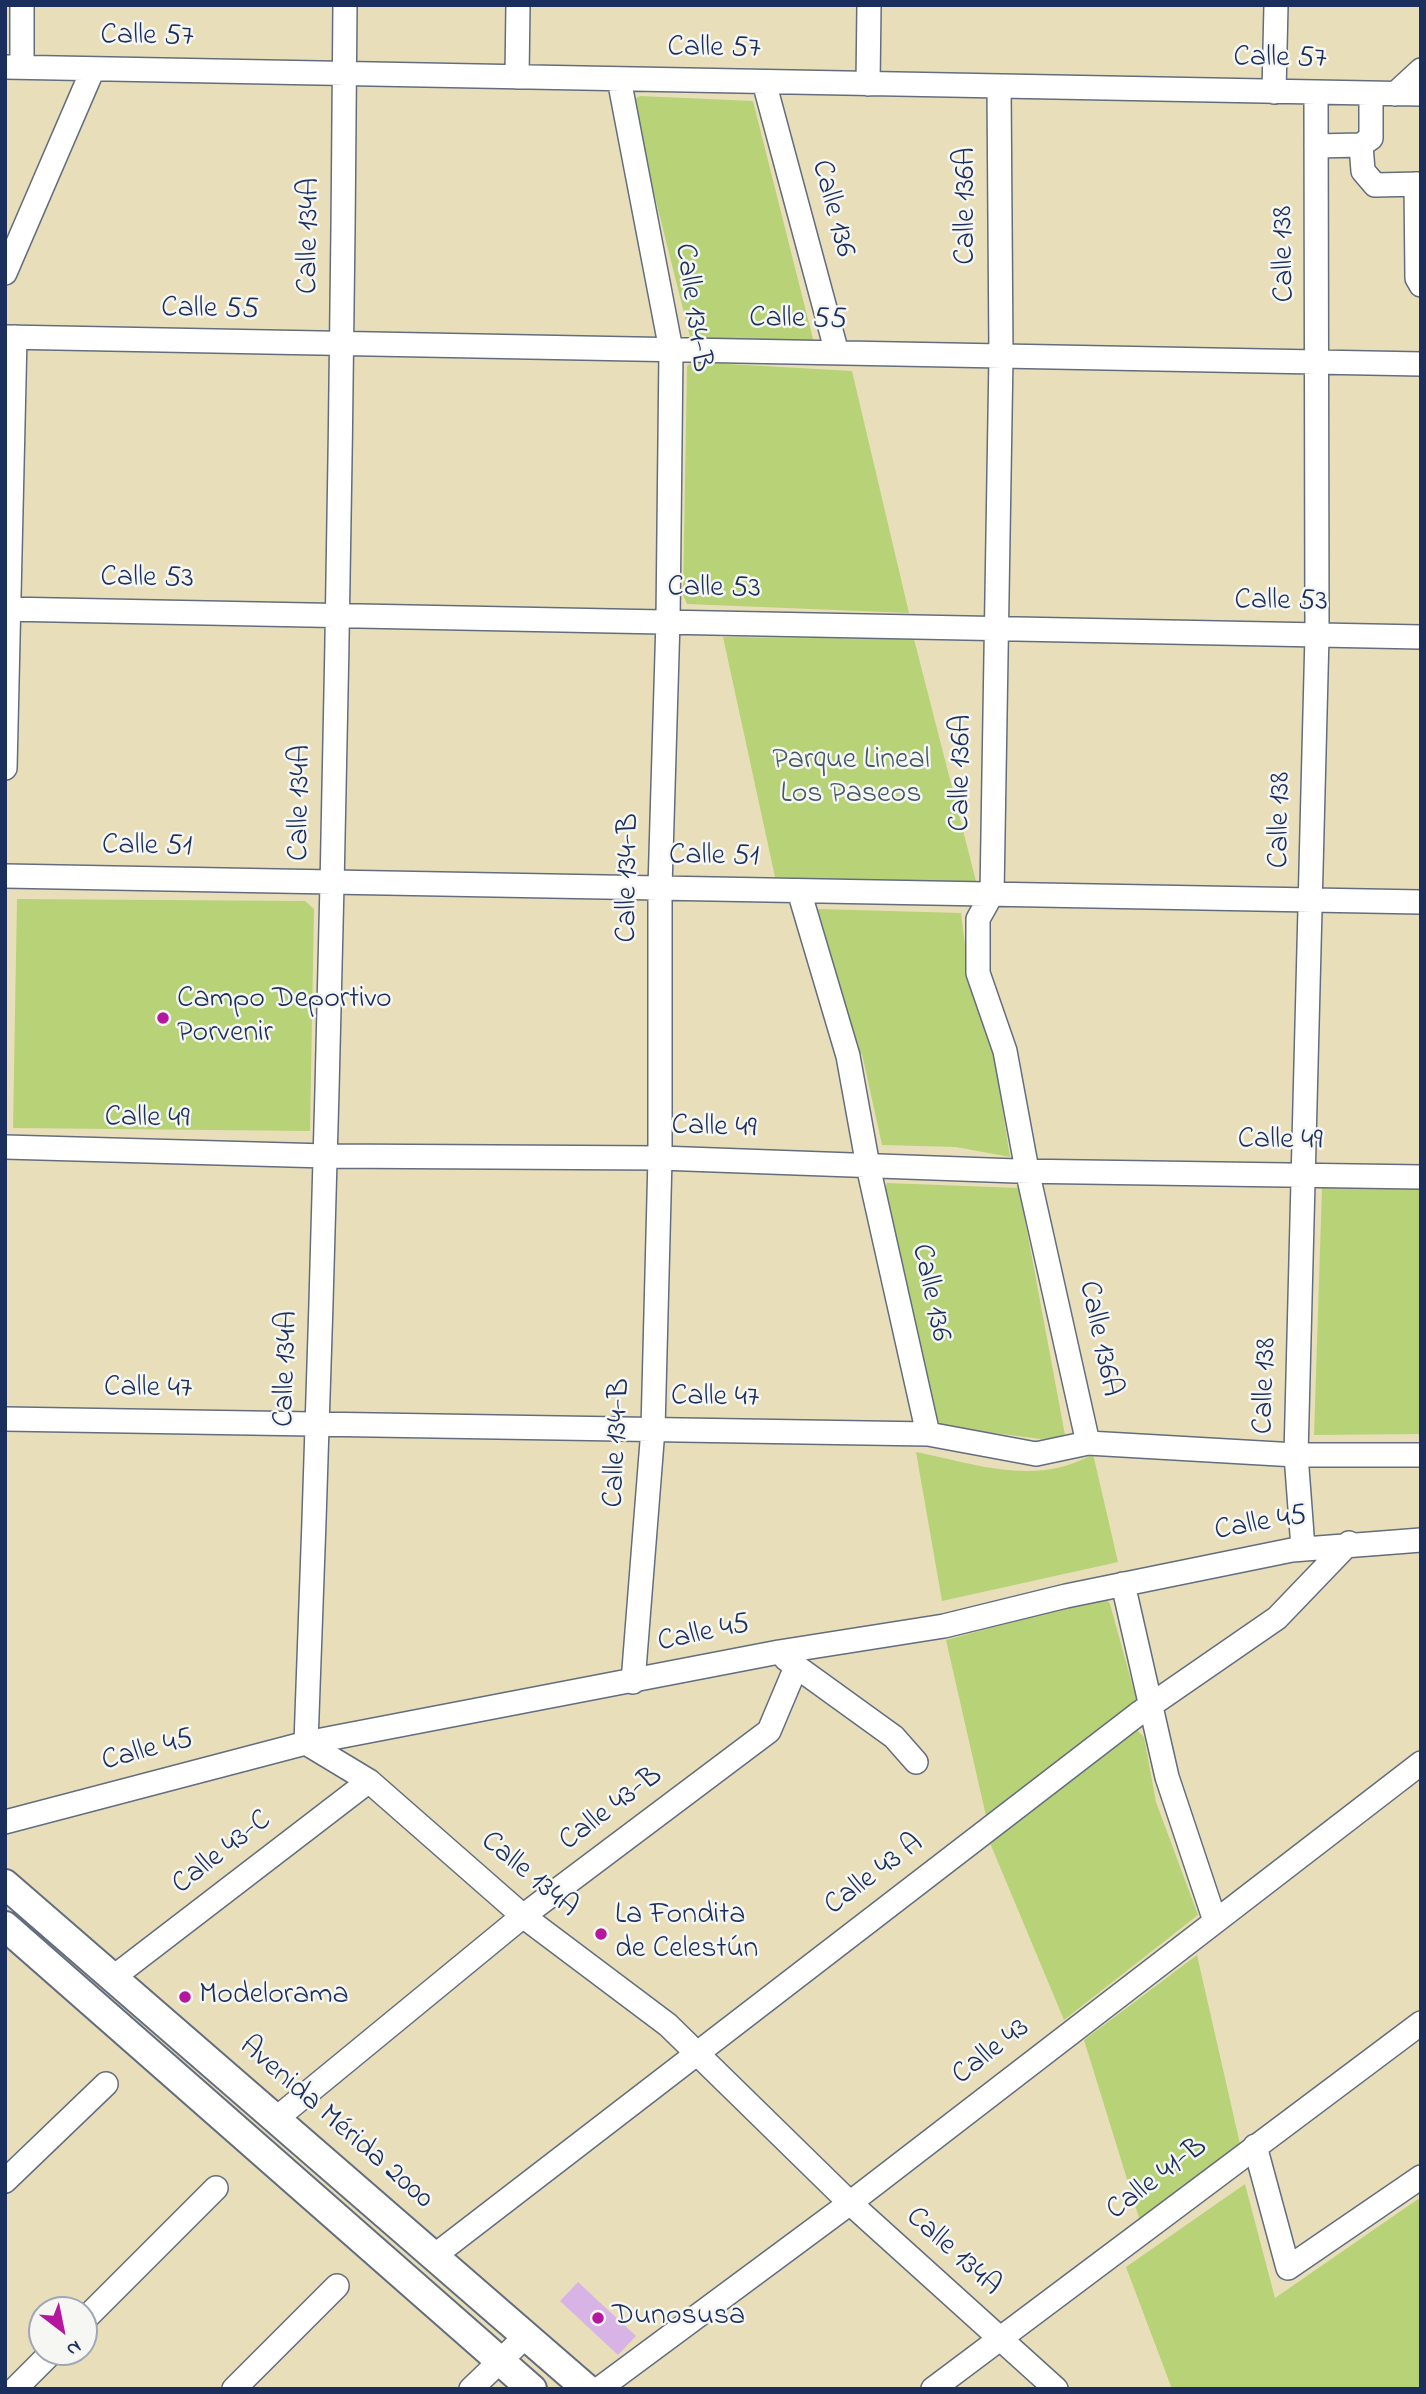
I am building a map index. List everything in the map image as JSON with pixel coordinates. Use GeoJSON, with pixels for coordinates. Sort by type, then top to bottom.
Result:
{"type":"FeatureCollection","features":[{"type":"Feature","properties":{"kind":"main road","name":"Avenida Mérida 2000"},"geometry":{"type":"LineString","coordinates":[[5,1884],[115,1976],[587,2389]]}},
{"type":"Feature","properties":{"kind":"main road"},"geometry":{"type":"LineString","coordinates":[[5,1926],[532,2389]]}},
{"type":"Feature","properties":{"kind":"street"},"geometry":{"type":"LineString","coordinates":[[13,67],[22,5]]}},
{"type":"Feature","properties":{"kind":"street","name":"Calle 134A"},"geometry":{"type":"LineString","coordinates":[[345,5],[342,345],[326,1156],[306,1744],[369,1781],[523,1916],[668,2025],[850,2203],[1056,2389]]}},
{"type":"Feature","properties":{"kind":"street"},"geometry":{"type":"LineString","coordinates":[[517,77],[518,5]]}},
{"type":"Feature","properties":{"kind":"street"},"geometry":{"type":"LineString","coordinates":[[868,84],[869,5]]}},
{"type":"Feature","properties":{"kind":"street"},"geometry":{"type":"LineString","coordinates":[[1274,92],[1276,5]]}},
{"type":"Feature","properties":{"kind":"street","name":"Calle 57"},"geometry":{"type":"LineString","coordinates":[[13,67],[1421,94]]}},
{"type":"Feature","properties":{"kind":"street"},"geometry":{"type":"LineString","coordinates":[[5,274],[93,69]]}},
{"type":"Feature","properties":{"kind":"street"},"geometry":{"type":"LineString","coordinates":[[1395,94],[1421,70]]}},
{"type":"Feature","properties":{"kind":"street","name":"Calle 134-B"},"geometry":{"type":"LineString","coordinates":[[619,79],[671,350],[668,620],[660,888],[660,1158],[653,1429],[633,1682]]}},
{"type":"Feature","properties":{"kind":"street","name":"Calle 136"},"geometry":{"type":"LineString","coordinates":[[764,82],[837,353]]}},
{"type":"Feature","properties":{"kind":"street","name":"Calle 136A"},"geometry":{"type":"LineString","coordinates":[[999,86],[1001,356],[992,894],[978,919],[978,974],[1005,1051],[1027,1170],[1087,1443]]}},
{"type":"Feature","properties":{"kind":"street","name":"Calle 138"},"geometry":{"type":"LineString","coordinates":[[1303,1548],[1296,1455],[1306,1174],[1317,635],[1316,92]]}},
{"type":"Feature","properties":{"kind":"street"},"geometry":{"type":"LineString","coordinates":[[1316,146],[1362,145],[1371,138],[1371,94]]}},
{"type":"Feature","properties":{"kind":"street"},"geometry":{"type":"LineString","coordinates":[[1362,145],[1363,171],[1375,185],[1418,184],[1417,278],[1421,285]]}},
{"type":"Feature","properties":{"kind":"street"},"geometry":{"type":"LineString","coordinates":[[5,768],[10,337]]}},
{"type":"Feature","properties":{"kind":"street","name":"Calle 55"},"geometry":{"type":"LineString","coordinates":[[10,337],[1421,364]]}},
{"type":"Feature","properties":{"kind":"street","name":"Calle 53"},"geometry":{"type":"LineString","coordinates":[[8,609],[1421,636]]}},
{"type":"Feature","properties":{"kind":"street","name":"Calle 51"},"geometry":{"type":"LineString","coordinates":[[5,876],[1421,902]]}},
{"type":"Feature","properties":{"kind":"street","name":"Calle 136"},"geometry":{"type":"LineString","coordinates":[[799,891],[848,1056],[868,1166],[928,1434]]}},
{"type":"Feature","properties":{"kind":"street","name":"Calle 49"},"geometry":{"type":"LineString","coordinates":[[5,1147],[326,1156],[660,1158],[1027,1170],[1421,1177]]}},
{"type":"Feature","properties":{"kind":"street","name":"Calle 47"},"geometry":{"type":"LineString","coordinates":[[5,1419],[928,1434],[1036,1454],[1087,1443],[1296,1455],[1421,1455]]}},
{"type":"Feature","properties":{"kind":"street","name":"Calle 45"},"geometry":{"type":"LineString","coordinates":[[5,1822],[306,1744],[633,1682],[787,1659],[1123,1584],[1303,1548],[1349,1543],[1420,1542]]}},
{"type":"Feature","properties":{"kind":"street","name":"Calle 43 A"},"geometry":{"type":"LineString","coordinates":[[435,2256],[697,2051],[1151,1705],[1277,1618],[1349,1543]]}},
{"type":"Feature","properties":{"kind":"street"},"geometry":{"type":"LineString","coordinates":[[1123,1584],[1167,1777],[1215,1921]]}},
{"type":"Feature","properties":{"kind":"street"},"geometry":{"type":"LineString","coordinates":[[787,1659],[894,1737],[916,1762]]}},
{"type":"Feature","properties":{"kind":"street","name":"Calle 43-B"},"geometry":{"type":"LineString","coordinates":[[277,2118],[523,1916],[768,1731],[787,1659]]}},
{"type":"Feature","properties":{"kind":"street","name":"Calle 43"},"geometry":{"type":"LineString","coordinates":[[599,2389],[850,2203],[1421,1763]]}},
{"type":"Feature","properties":{"kind":"street","name":"Calle 43-C"},"geometry":{"type":"LineString","coordinates":[[115,1976],[369,1781]]}},
{"type":"Feature","properties":{"kind":"street","name":"Calle 41-B"},"geometry":{"type":"LineString","coordinates":[[933,2389],[1421,2023]]}},
{"type":"Feature","properties":{"kind":"street"},"geometry":{"type":"LineString","coordinates":[[5,2181],[106,2084]]}},
{"type":"Feature","properties":{"kind":"street"},"geometry":{"type":"LineString","coordinates":[[1255,2146],[1288,2269],[1421,2177]]}},
{"type":"Feature","properties":{"kind":"street"},"geometry":{"type":"LineString","coordinates":[[98,2306],[216,2188]]}},
{"type":"Feature","properties":{"kind":"street"},"geometry":{"type":"LineString","coordinates":[[234,2389],[337,2286]]}},
{"type":"Feature","properties":{"kind":"street"},"geometry":{"type":"LineString","coordinates":[[471,2389],[526,2336]]}},
{"type":"Feature","properties":{"kind":"street"},"geometry":{"type":"LineString","coordinates":[[15,2389],[38,2366]]}},
{"type":"Feature","properties":{"kind":"green space"},"geometry":{"type":"Polygon","coordinates":[[[640,96],[753,101],[815,347],[692,345],[632,105],[634,99],[640,96]]]}},
{"type":"Feature","properties":{"kind":"green space"},"geometry":{"type":"Polygon","coordinates":[[[692,362],[852,371],[909,613],[687,604],[683,595],[687,366],[692,362]]]}},
{"type":"Feature","properties":{"kind":"green space","name":"Parque Lineal Los Paseos"},"geometry":{"type":"Polygon","coordinates":[[[723,637],[914,639],[977,885],[775,877],[723,637]]]}},
{"type":"Feature","properties":{"kind":"green space","name":"Campo Deportivo Porvenir"},"geometry":{"type":"Polygon","coordinates":[[[17,899],[305,901],[314,909],[310,1131],[13,1128],[17,899]]]}},
{"type":"Feature","properties":{"kind":"green space"},"geometry":{"type":"Polygon","coordinates":[[[818,909],[961,913],[969,977],[993,1049],[1010,1157],[956,1147],[882,1145],[862,1054],[858,1055],[818,909]]]}},
{"type":"Feature","properties":{"kind":"green space"},"geometry":{"type":"Polygon","coordinates":[[[887,1183],[1019,1188],[1065,1435],[1063,1437],[1041,1439],[939,1426],[885,1189],[887,1183]]]}},
{"type":"Feature","properties":{"kind":"green space"},"geometry":{"type":"Polygon","coordinates":[[[1322,1188],[1421,1189],[1421,1434],[1314,1435],[1322,1188]]]}},
{"type":"Feature","properties":{"kind":"green space"},"geometry":{"type":"Polygon","coordinates":[[[916,1452],[983,1467],[1028,1471],[1071,1464],[1093,1454],[1118,1562],[942,1601],[916,1452]]]}},
{"type":"Feature","properties":{"kind":"green space"},"geometry":{"type":"Polygon","coordinates":[[[1105,1597],[1110,1604],[1137,1702],[986,1816],[946,1640],[1105,1597]]]}},
{"type":"Feature","properties":{"kind":"green space"},"geometry":{"type":"Polygon","coordinates":[[[1137,1730],[1144,1737],[1156,1802],[1198,1915],[1064,2020],[990,1843],[1137,1730]]]}},
{"type":"Feature","properties":{"kind":"green space"},"geometry":{"type":"Polygon","coordinates":[[[1197,1955],[1240,2144],[1140,2221],[1084,2040],[1197,1955]]]}},
{"type":"Feature","properties":{"kind":"green space"},"geometry":{"type":"Polygon","coordinates":[[[1245,2184],[1275,2298],[1421,2197],[1421,2389],[1172,2389],[1126,2267],[1245,2184]]]}},
{"type":"Feature","properties":{"kind":"building","name":"Dunosusa"},"geometry":{"type":"Polygon","coordinates":[[[578,2282],[636,2336],[618,2355],[560,2301],[578,2282]]]}},
{"type":"Feature","properties":{"kind":"place","name":"Campo Deportivo Porvenir"},"geometry":{"type":"Point","coordinates":[163,1018]}},
{"type":"Feature","properties":{"kind":"place","name":"La Fondita de Celestún"},"geometry":{"type":"Point","coordinates":[601,1934]}},
{"type":"Feature","properties":{"kind":"place","name":"Modelorama"},"geometry":{"type":"Point","coordinates":[185,1997]}},
{"type":"Feature","properties":{"kind":"place","name":"Dunosusa"},"geometry":{"type":"Point","coordinates":[598,2318]}}]}
